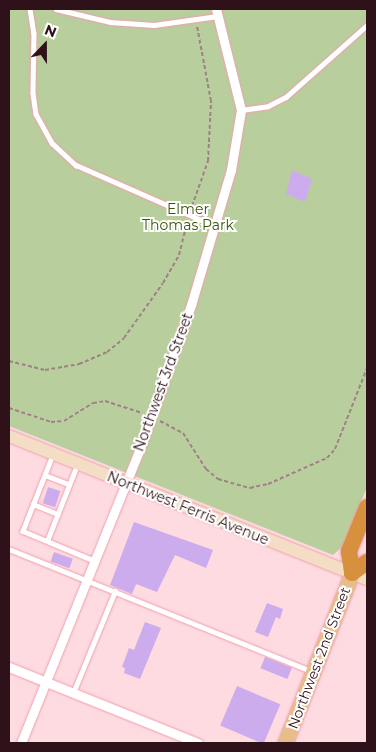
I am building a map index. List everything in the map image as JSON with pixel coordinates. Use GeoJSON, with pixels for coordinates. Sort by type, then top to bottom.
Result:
{"type":"FeatureCollection","features":[{"type":"Feature","properties":{"kind":"highway"},"geometry":{"type":"LineString","coordinates":[[360,576],[349,551],[367,507]]}},
{"type":"Feature","properties":{"kind":"highway"},"geometry":{"type":"LineString","coordinates":[[360,576],[367,562]]}},
{"type":"Feature","properties":{"kind":"main road","name":"Northwest 2nd Street"},"geometry":{"type":"LineString","coordinates":[[285,743],[314,672],[360,576]]}},
{"type":"Feature","properties":{"kind":"street","name":"Northwest 3rd Street"},"geometry":{"type":"LineString","coordinates":[[21,743],[88,580],[151,417],[191,305],[231,170],[241,110],[217,12]]}},
{"type":"Feature","properties":{"kind":"street","name":"Northwest Ferris Avenue"},"geometry":{"type":"LineString","coordinates":[[9,436],[360,576]]}},
{"type":"Feature","properties":{"kind":"street"},"geometry":{"type":"LineString","coordinates":[[9,667],[198,743]]}},
{"type":"Feature","properties":{"kind":"lane"},"geometry":{"type":"LineString","coordinates":[[30,9],[34,33],[33,94],[36,114],[52,143],[76,165],[214,226]]}},
{"type":"Feature","properties":{"kind":"lane"},"geometry":{"type":"LineString","coordinates":[[56,9],[110,22],[154,25],[195,19],[217,12]]}},
{"type":"Feature","properties":{"kind":"lane"},"geometry":{"type":"LineString","coordinates":[[241,110],[268,106],[286,96],[367,25]]}},
{"type":"Feature","properties":{"kind":"lane"},"geometry":{"type":"LineString","coordinates":[[53,454],[23,531],[95,561]]}},
{"type":"Feature","properties":{"kind":"lane"},"geometry":{"type":"LineString","coordinates":[[47,541],[78,464]]}},
{"type":"Feature","properties":{"kind":"lane"},"geometry":{"type":"LineString","coordinates":[[45,475],[69,484]]}},
{"type":"Feature","properties":{"kind":"lane"},"geometry":{"type":"LineString","coordinates":[[33,504],[58,514]]}},
{"type":"Feature","properties":{"kind":"lane"},"geometry":{"type":"LineString","coordinates":[[9,549],[314,672]]}},
{"type":"Feature","properties":{"kind":"lane"},"geometry":{"type":"LineString","coordinates":[[73,693],[115,591]]}},
{"type":"Feature","properties":{"kind":"path"},"geometry":{"type":"LineString","coordinates":[[9,361],[45,370],[79,364],[107,352],[119,343],[163,283],[179,255],[189,216],[208,161],[211,101],[195,19]]}},
{"type":"Feature","properties":{"kind":"path"},"geometry":{"type":"LineString","coordinates":[[9,408],[51,422],[64,421],[93,403],[105,401],[151,417],[182,433],[206,469],[218,479],[250,488],[268,484],[326,458],[335,449],[367,368]]}},
{"type":"Feature","properties":{"kind":"green space","name":"Elmer Thomas Park"},"geometry":{"type":"Polygon","coordinates":[[[9,9],[367,9],[367,487],[343,546],[333,555],[9,426],[9,9]]]}},
{"type":"Feature","properties":{"kind":"building"},"geometry":{"type":"Polygon","coordinates":[[[292,170],[312,179],[305,202],[286,194],[292,170]]]}},
{"type":"Feature","properties":{"kind":"building"},"geometry":{"type":"Polygon","coordinates":[[[48,487],[60,491],[55,507],[43,503],[48,487]]]}},
{"type":"Feature","properties":{"kind":"building"},"geometry":{"type":"Polygon","coordinates":[[[134,522],[213,550],[206,568],[175,555],[157,592],[136,584],[132,594],[110,585],[134,522]]]}},
{"type":"Feature","properties":{"kind":"building"},"geometry":{"type":"Polygon","coordinates":[[[54,552],[73,559],[69,568],[51,561],[54,552]]]}},
{"type":"Feature","properties":{"kind":"building"},"geometry":{"type":"Polygon","coordinates":[[[267,603],[283,609],[280,619],[276,617],[268,637],[255,632],[267,603]]]}},
{"type":"Feature","properties":{"kind":"building"},"geometry":{"type":"Polygon","coordinates":[[[145,622],[161,628],[140,679],[124,673],[125,668],[122,667],[129,648],[134,650],[145,622]]]}},
{"type":"Feature","properties":{"kind":"building"},"geometry":{"type":"Polygon","coordinates":[[[265,657],[292,668],[287,679],[261,668],[265,657]]]}},
{"type":"Feature","properties":{"kind":"building"},"geometry":{"type":"Polygon","coordinates":[[[237,686],[280,704],[264,743],[220,726],[237,686]]]}}]}
